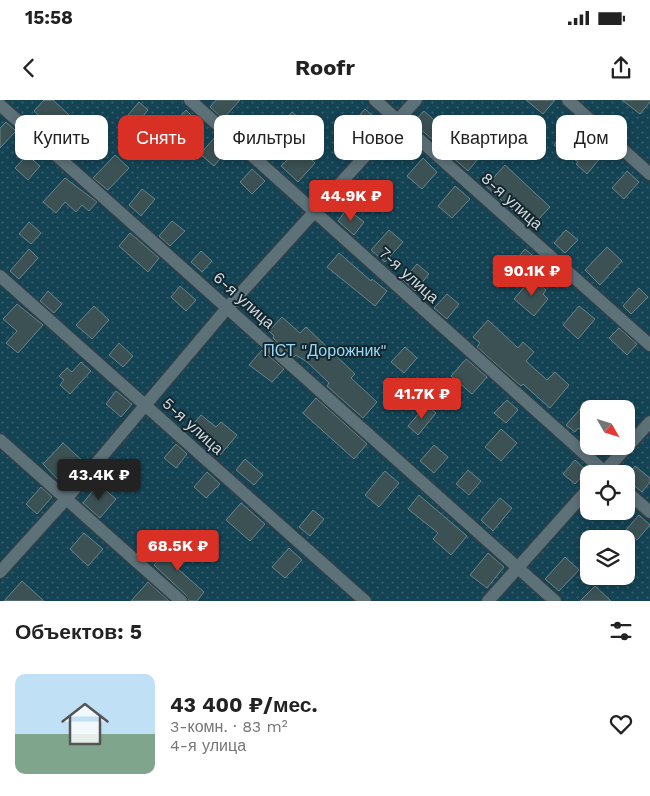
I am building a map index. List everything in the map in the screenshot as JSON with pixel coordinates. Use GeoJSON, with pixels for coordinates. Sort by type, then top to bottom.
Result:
{"type":"FeatureCollection","features":[{"type":"Feature","properties":{"kind":"street","name":"7-я улица"},"geometry":{"type":"LineString","coordinates":[[190,100],[596,465]]}},
{"type":"Feature","properties":{"kind":"street","name":"8-я улица"},"geometry":{"type":"LineString","coordinates":[[375,100],[391,115]]}},
{"type":"Feature","properties":{"kind":"street"},"geometry":{"type":"LineString","coordinates":[[403,115],[416,100]]}},
{"type":"Feature","properties":{"kind":"street"},"geometry":{"type":"LineString","coordinates":[[568,100],[650,174]]}},
{"type":"Feature","properties":{"kind":"street","name":"6-я улица"},"geometry":{"type":"LineString","coordinates":[[0,105],[555,601]]}},
{"type":"Feature","properties":{"kind":"street","name":"8-я улица"},"geometry":{"type":"LineString","coordinates":[[422,142],[650,345]]}},
{"type":"Feature","properties":{"kind":"street"},"geometry":{"type":"LineString","coordinates":[[0,572],[66,498],[228,307],[362,160]]}},
{"type":"Feature","properties":{"kind":"street","name":"5-я улица"},"geometry":{"type":"LineString","coordinates":[[0,276],[365,601]]}},
{"type":"Feature","properties":{"kind":"street"},"geometry":{"type":"LineString","coordinates":[[612,465],[650,422]]}},
{"type":"Feature","properties":{"kind":"street"},"geometry":{"type":"LineString","coordinates":[[0,440],[181,601]]}},
{"type":"Feature","properties":{"kind":"street"},"geometry":{"type":"LineString","coordinates":[[488,601],[516,567],[580,498]]}},
{"type":"Feature","properties":{"kind":"street"},"geometry":{"type":"LineString","coordinates":[[635,499],[650,512]]}},
{"type":"Feature","properties":{"kind":"green space","name":"ПСТ \"Дорожник\""},"geometry":{"type":"Polygon","coordinates":[[[0,100],[650,100],[650,601],[0,601],[0,100]]]}},
{"type":"Feature","properties":{"kind":"building"},"geometry":{"type":"Polygon","coordinates":[[[44,100],[53,100],[69,115],[38,115],[34,111],[44,100]]]}},
{"type":"Feature","properties":{"kind":"building"},"geometry":{"type":"Polygon","coordinates":[[[216,100],[240,100],[227,115],[219,115],[210,107],[216,100]]]}},
{"type":"Feature","properties":{"kind":"building"},"geometry":{"type":"Polygon","coordinates":[[[526,100],[555,100],[543,114],[526,100]]]}},
{"type":"Feature","properties":{"kind":"building"},"geometry":{"type":"Polygon","coordinates":[[[622,100],[650,100],[650,102],[640,114],[622,100]]]}},
{"type":"Feature","properties":{"kind":"building"},"geometry":{"type":"Polygon","coordinates":[[[139,102],[148,110],[144,115],[128,115],[139,102]]]}},
{"type":"Feature","properties":{"kind":"building"},"geometry":{"type":"Polygon","coordinates":[[[365,109],[372,115],[360,115],[365,109]]]}},
{"type":"Feature","properties":{"kind":"building"},"geometry":{"type":"Polygon","coordinates":[[[186,110],[191,115],[182,115],[186,110]]]}},
{"type":"Feature","properties":{"kind":"building"},"geometry":{"type":"Polygon","coordinates":[[[424,111],[432,118],[432,139],[422,131],[422,115],[420,115],[424,111]]]}},
{"type":"Feature","properties":{"kind":"building"},"geometry":{"type":"Polygon","coordinates":[[[6,122],[15,132],[0,148],[0,128],[6,122]]]}},
{"type":"Feature","properties":{"kind":"building"},"geometry":{"type":"Polygon","coordinates":[[[214,138],[214,160],[219,160],[214,166],[204,157],[204,150],[214,138]]]}},
{"type":"Feature","properties":{"kind":"building"},"geometry":{"type":"Polygon","coordinates":[[[115,155],[118,160],[129,168],[108,190],[93,178],[115,155]]]}},
{"type":"Feature","properties":{"kind":"building"},"geometry":{"type":"Polygon","coordinates":[[[423,158],[437,172],[422,189],[407,176],[423,158]]]}},
{"type":"Feature","properties":{"kind":"building"},"geometry":{"type":"Polygon","coordinates":[[[22,160],[33,160],[40,166],[28,180],[15,168],[22,160]]]}},
{"type":"Feature","properties":{"kind":"building"},"geometry":{"type":"Polygon","coordinates":[[[287,160],[312,160],[315,163],[298,182],[281,166],[287,160]]]}},
{"type":"Feature","properties":{"kind":"building"},"geometry":{"type":"Polygon","coordinates":[[[456,160],[477,160],[468,171],[456,160]]]}},
{"type":"Feature","properties":{"kind":"building"},"geometry":{"type":"Polygon","coordinates":[[[575,160],[599,160],[587,174],[576,164],[578,162],[575,160]]]}},
{"type":"Feature","properties":{"kind":"building"},"geometry":{"type":"Polygon","coordinates":[[[505,165],[550,207],[536,222],[517,204],[512,210],[486,186],[505,165]]]}},
{"type":"Feature","properties":{"kind":"building"},"geometry":{"type":"Polygon","coordinates":[[[252,169],[265,181],[252,194],[240,182],[252,169]]]}},
{"type":"Feature","properties":{"kind":"building"},"geometry":{"type":"Polygon","coordinates":[[[627,171],[639,182],[624,199],[612,188],[627,171]]]}},
{"type":"Feature","properties":{"kind":"building"},"geometry":{"type":"Polygon","coordinates":[[[65,178],[97,202],[89,211],[82,205],[76,212],[65,202],[56,213],[43,202],[65,178]]]}},
{"type":"Feature","properties":{"kind":"building"},"geometry":{"type":"Polygon","coordinates":[[[455,186],[470,199],[452,218],[438,206],[455,186]]]}},
{"type":"Feature","properties":{"kind":"building"},"geometry":{"type":"Polygon","coordinates":[[[142,189],[155,199],[141,216],[129,205],[142,189]]]}},
{"type":"Feature","properties":{"kind":"building"},"geometry":{"type":"Polygon","coordinates":[[[347,209],[364,222],[354,235],[338,221],[347,209]]]}},
{"type":"Feature","properties":{"kind":"building"},"geometry":{"type":"Polygon","coordinates":[[[172,221],[185,231],[170,246],[159,236],[172,221]]]}},
{"type":"Feature","properties":{"kind":"building"},"geometry":{"type":"Polygon","coordinates":[[[29,222],[41,233],[31,244],[19,234],[29,222]]]}},
{"type":"Feature","properties":{"kind":"building"},"geometry":{"type":"Polygon","coordinates":[[[389,230],[403,242],[385,262],[371,250],[389,230]]]}},
{"type":"Feature","properties":{"kind":"building"},"geometry":{"type":"Polygon","coordinates":[[[566,230],[578,240],[565,253],[554,243],[566,230]]]}},
{"type":"Feature","properties":{"kind":"building"},"geometry":{"type":"Polygon","coordinates":[[[130,233],[159,258],[148,272],[119,246],[130,233]]]}},
{"type":"Feature","properties":{"kind":"building"},"geometry":{"type":"Polygon","coordinates":[[[607,247],[622,261],[600,285],[585,270],[607,247]]]}},
{"type":"Feature","properties":{"kind":"building"},"geometry":{"type":"Polygon","coordinates":[[[29,249],[38,258],[19,279],[10,271],[29,249]]]}},
{"type":"Feature","properties":{"kind":"building"},"geometry":{"type":"Polygon","coordinates":[[[525,249],[538,260],[527,273],[514,262],[525,249]]]}},
{"type":"Feature","properties":{"kind":"building"},"geometry":{"type":"Polygon","coordinates":[[[201,251],[212,261],[202,272],[191,262],[201,251]]]}},
{"type":"Feature","properties":{"kind":"building"},"geometry":{"type":"Polygon","coordinates":[[[339,253],[371,281],[372,279],[387,291],[375,306],[327,267],[339,253]]]}},
{"type":"Feature","properties":{"kind":"building"},"geometry":{"type":"Polygon","coordinates":[[[417,264],[429,274],[415,291],[403,280],[417,264]]]}},
{"type":"Feature","properties":{"kind":"building"},"geometry":{"type":"Polygon","coordinates":[[[532,278],[546,290],[543,294],[548,299],[534,316],[514,299],[532,278]]]}},
{"type":"Feature","properties":{"kind":"building"},"geometry":{"type":"Polygon","coordinates":[[[180,286],[196,300],[186,311],[171,297],[180,286]]]}},
{"type":"Feature","properties":{"kind":"building"},"geometry":{"type":"Polygon","coordinates":[[[639,288],[648,297],[631,314],[623,306],[639,288]]]}},
{"type":"Feature","properties":{"kind":"building"},"geometry":{"type":"Polygon","coordinates":[[[48,291],[62,304],[54,313],[40,301],[48,291]]]}},
{"type":"Feature","properties":{"kind":"building"},"geometry":{"type":"Polygon","coordinates":[[[447,294],[459,304],[447,319],[434,308],[447,294]]]}},
{"type":"Feature","properties":{"kind":"building"},"geometry":{"type":"Polygon","coordinates":[[[17,304],[43,325],[18,353],[6,343],[17,331],[3,319],[17,304]]]}},
{"type":"Feature","properties":{"kind":"building"},"geometry":{"type":"Polygon","coordinates":[[[94,306],[109,320],[92,339],[76,325],[94,306]]]}},
{"type":"Feature","properties":{"kind":"building"},"geometry":{"type":"Polygon","coordinates":[[[579,306],[595,319],[578,339],[563,325],[579,306]]]}},
{"type":"Feature","properties":{"kind":"building"},"geometry":{"type":"Polygon","coordinates":[[[282,317],[300,333],[306,327],[355,374],[351,378],[377,402],[363,418],[327,386],[329,383],[307,362],[296,355],[294,357],[273,338],[274,336],[269,331],[282,317]]]}},
{"type":"Feature","properties":{"kind":"building"},"geometry":{"type":"Polygon","coordinates":[[[488,320],[518,348],[523,342],[534,352],[526,361],[547,380],[555,372],[569,385],[550,408],[523,384],[521,386],[477,347],[480,343],[473,337],[488,320]]]}},
{"type":"Feature","properties":{"kind":"building"},"geometry":{"type":"Polygon","coordinates":[[[619,328],[637,344],[627,355],[609,338],[619,328]]]}},
{"type":"Feature","properties":{"kind":"building"},"geometry":{"type":"Polygon","coordinates":[[[119,343],[133,356],[123,367],[109,355],[119,343]]]}},
{"type":"Feature","properties":{"kind":"building"},"geometry":{"type":"Polygon","coordinates":[[[405,347],[417,358],[404,373],[391,362],[405,347]]]}},
{"type":"Feature","properties":{"kind":"building"},"geometry":{"type":"Polygon","coordinates":[[[262,350],[284,369],[272,382],[249,365],[262,350]]]}},
{"type":"Feature","properties":{"kind":"building"},"geometry":{"type":"Polygon","coordinates":[[[466,359],[487,377],[472,394],[451,376],[466,359]]]}},
{"type":"Feature","properties":{"kind":"building"},"geometry":{"type":"Polygon","coordinates":[[[81,362],[91,371],[70,394],[60,385],[64,380],[59,376],[67,368],[72,372],[81,362]]]}},
{"type":"Feature","properties":{"kind":"building"},"geometry":{"type":"Polygon","coordinates":[[[116,391],[132,404],[121,417],[106,404],[116,391]]]}},
{"type":"Feature","properties":{"kind":"building"},"geometry":{"type":"Polygon","coordinates":[[[316,398],[367,444],[354,459],[303,413],[316,398]]]}},
{"type":"Feature","properties":{"kind":"building"},"geometry":{"type":"Polygon","coordinates":[[[507,400],[518,410],[506,423],[494,413],[507,400]]]}},
{"type":"Feature","properties":{"kind":"building"},"geometry":{"type":"Polygon","coordinates":[[[426,405],[436,413],[418,435],[408,426],[426,405]]]}},
{"type":"Feature","properties":{"kind":"building"},"geometry":{"type":"Polygon","coordinates":[[[580,409],[580,430],[578,428],[575,432],[566,425],[580,409]]]}},
{"type":"Feature","properties":{"kind":"building"},"geometry":{"type":"Polygon","coordinates":[[[201,415],[216,427],[221,422],[237,435],[220,455],[189,429],[201,415]]]}},
{"type":"Feature","properties":{"kind":"building"},"geometry":{"type":"Polygon","coordinates":[[[501,429],[517,443],[501,461],[485,447],[501,429]]]}},
{"type":"Feature","properties":{"kind":"building"},"geometry":{"type":"Polygon","coordinates":[[[63,443],[84,462],[63,485],[43,464],[63,443]]]}},
{"type":"Feature","properties":{"kind":"building"},"geometry":{"type":"Polygon","coordinates":[[[176,444],[187,454],[176,468],[164,458],[176,444]]]}},
{"type":"Feature","properties":{"kind":"building"},"geometry":{"type":"Polygon","coordinates":[[[434,445],[448,457],[434,473],[420,461],[434,445]]]}},
{"type":"Feature","properties":{"kind":"building"},"geometry":{"type":"Polygon","coordinates":[[[245,459],[263,475],[254,485],[236,470],[245,459]]]}},
{"type":"Feature","properties":{"kind":"building"},"geometry":{"type":"Polygon","coordinates":[[[575,460],[580,465],[580,479],[575,484],[563,474],[575,460]]]}},
{"type":"Feature","properties":{"kind":"building"},"geometry":{"type":"Polygon","coordinates":[[[635,466],[650,478],[650,482],[642,492],[635,486],[635,466]]]}},
{"type":"Feature","properties":{"kind":"building"},"geometry":{"type":"Polygon","coordinates":[[[468,470],[481,481],[469,495],[456,484],[468,470]]]}},
{"type":"Feature","properties":{"kind":"building"},"geometry":{"type":"Polygon","coordinates":[[[385,471],[399,483],[379,507],[365,495],[385,471]]]}},
{"type":"Feature","properties":{"kind":"building"},"geometry":{"type":"Polygon","coordinates":[[[207,472],[220,484],[206,498],[194,487],[207,472]]]}},
{"type":"Feature","properties":{"kind":"building"},"geometry":{"type":"Polygon","coordinates":[[[98,484],[116,499],[100,518],[83,503],[98,484]]]}},
{"type":"Feature","properties":{"kind":"building"},"geometry":{"type":"Polygon","coordinates":[[[41,487],[52,497],[37,514],[26,504],[41,487]]]}},
{"type":"Feature","properties":{"kind":"building"},"geometry":{"type":"Polygon","coordinates":[[[419,495],[467,536],[451,555],[433,539],[438,533],[408,509],[419,495]]]}},
{"type":"Feature","properties":{"kind":"building"},"geometry":{"type":"Polygon","coordinates":[[[500,498],[512,508],[493,531],[481,520],[500,498]]]}},
{"type":"Feature","properties":{"kind":"building"},"geometry":{"type":"Polygon","coordinates":[[[241,503],[265,524],[250,541],[226,520],[241,503]]]}},
{"type":"Feature","properties":{"kind":"building"},"geometry":{"type":"Polygon","coordinates":[[[313,510],[324,519],[310,536],[299,527],[313,510]]]}},
{"type":"Feature","properties":{"kind":"building"},"geometry":{"type":"Polygon","coordinates":[[[639,515],[650,525],[637,540],[635,538],[635,530],[626,530],[639,515]]]}},
{"type":"Feature","properties":{"kind":"building"},"geometry":{"type":"Polygon","coordinates":[[[84,533],[103,549],[88,566],[70,549],[84,533]]]}},
{"type":"Feature","properties":{"kind":"building"},"geometry":{"type":"Polygon","coordinates":[[[173,543],[189,557],[178,569],[204,592],[197,601],[189,601],[186,595],[154,565],[173,543]]]}},
{"type":"Feature","properties":{"kind":"building"},"geometry":{"type":"Polygon","coordinates":[[[289,548],[302,560],[285,578],[272,567],[289,548]]]}},
{"type":"Feature","properties":{"kind":"building"},"geometry":{"type":"Polygon","coordinates":[[[488,553],[504,567],[487,588],[470,575],[488,553]]]}},
{"type":"Feature","properties":{"kind":"building"},"geometry":{"type":"Polygon","coordinates":[[[565,557],[579,570],[559,591],[545,579],[565,557]]]}},
{"type":"Feature","properties":{"kind":"building"},"geometry":{"type":"Polygon","coordinates":[[[22,581],[44,601],[4,601],[22,581]]]}},
{"type":"Feature","properties":{"kind":"building"},"geometry":{"type":"Polygon","coordinates":[[[148,582],[169,601],[131,601],[148,582]]]}},
{"type":"Feature","properties":{"kind":"building"},"geometry":{"type":"Polygon","coordinates":[[[595,586],[611,601],[580,601],[595,586]]]}}]}
